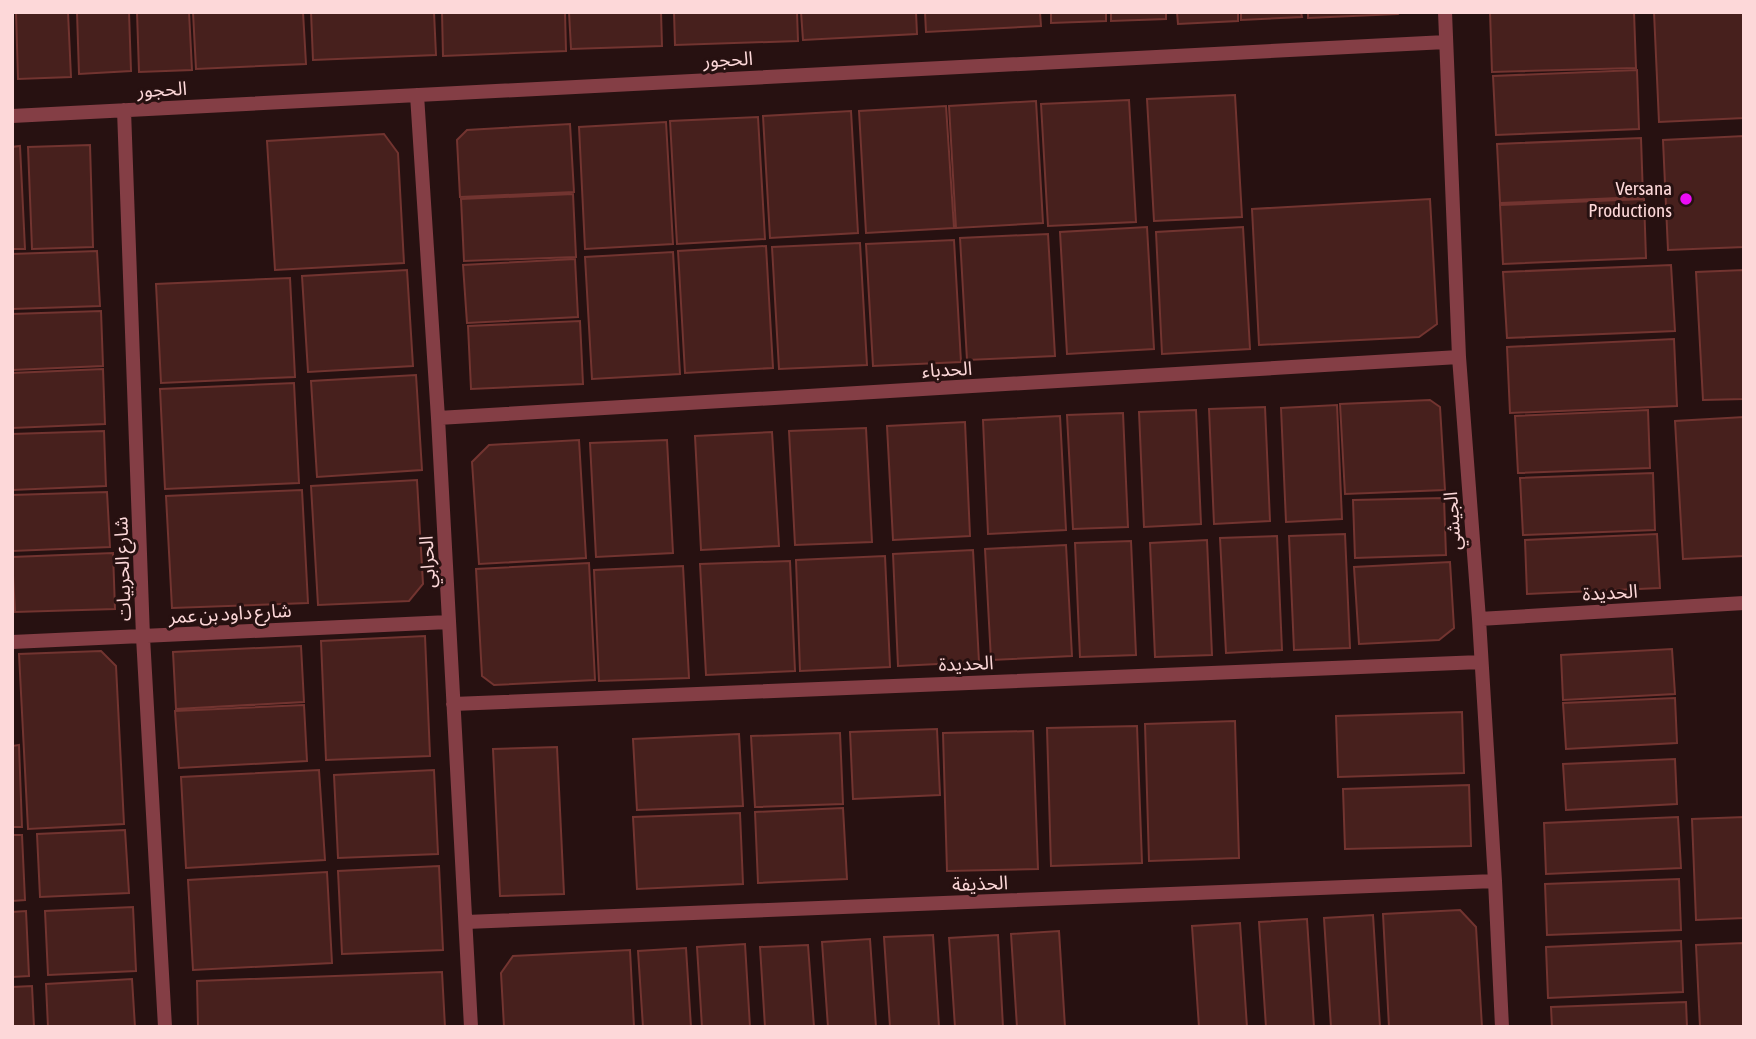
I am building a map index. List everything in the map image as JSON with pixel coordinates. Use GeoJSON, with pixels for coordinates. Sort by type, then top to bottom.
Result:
{"type":"FeatureCollection","features":[{"type":"Feature","properties":{"kind":"street","name":"الجيشي"},"geometry":{"type":"LineString","coordinates":[[1445,12],[1459,358],[1479,619],[1502,1027]]}},
{"type":"Feature","properties":{"kind":"street","name":"الحجور"},"geometry":{"type":"LineString","coordinates":[[12,116],[1446,42]]}},
{"type":"Feature","properties":{"kind":"street","name":"الحرابي"},"geometry":{"type":"LineString","coordinates":[[417,94],[438,418],[471,1027]]}},
{"type":"Feature","properties":{"kind":"street","name":"شارع الحربيات"},"geometry":{"type":"LineString","coordinates":[[124,110],[143,637],[165,1027]]}},
{"type":"Feature","properties":{"kind":"street","name":"الحدباء"},"geometry":{"type":"LineString","coordinates":[[438,418],[1459,358]]}},
{"type":"Feature","properties":{"kind":"street","name":"الحديدة"},"geometry":{"type":"LineString","coordinates":[[1479,619],[1744,603]]}},
{"type":"Feature","properties":{"kind":"street","name":"شارع داود بن عمر"},"geometry":{"type":"LineString","coordinates":[[12,642],[449,622]]}},
{"type":"Feature","properties":{"kind":"street","name":"الحديدة"},"geometry":{"type":"LineString","coordinates":[[453,704],[1481,662]]}},
{"type":"Feature","properties":{"kind":"street","name":"الحذيفة"},"geometry":{"type":"LineString","coordinates":[[466,922],[1495,881]]}},
{"type":"Feature","properties":{"kind":"building"},"geometry":{"type":"Polygon","coordinates":[[[16,12],[68,12],[71,77],[18,79],[16,12]]]}},
{"type":"Feature","properties":{"kind":"building"},"geometry":{"type":"Polygon","coordinates":[[[77,12],[129,12],[131,71],[79,74],[77,12]]]}},
{"type":"Feature","properties":{"kind":"building"},"geometry":{"type":"Polygon","coordinates":[[[137,12],[189,12],[192,70],[139,72],[137,12]]]}},
{"type":"Feature","properties":{"kind":"building"},"geometry":{"type":"Polygon","coordinates":[[[193,12],[303,12],[306,64],[196,69],[193,12]]]}},
{"type":"Feature","properties":{"kind":"building"},"geometry":{"type":"Polygon","coordinates":[[[311,12],[434,12],[436,55],[313,60],[311,12]]]}},
{"type":"Feature","properties":{"kind":"building"},"geometry":{"type":"Polygon","coordinates":[[[442,12],[565,12],[566,51],[443,56],[442,12]]]}},
{"type":"Feature","properties":{"kind":"building"},"geometry":{"type":"Polygon","coordinates":[[[569,12],[661,12],[662,46],[571,49],[569,12]]]}},
{"type":"Feature","properties":{"kind":"building"},"geometry":{"type":"Polygon","coordinates":[[[674,12],[797,12],[798,41],[675,45],[674,12]]]}},
{"type":"Feature","properties":{"kind":"building"},"geometry":{"type":"Polygon","coordinates":[[[801,12],[916,12],[917,34],[803,40],[801,12]]]}},
{"type":"Feature","properties":{"kind":"building"},"geometry":{"type":"Polygon","coordinates":[[[925,12],[1040,12],[1041,26],[926,32],[925,12]]]}},
{"type":"Feature","properties":{"kind":"building"},"geometry":{"type":"Polygon","coordinates":[[[1051,12],[1106,12],[1106,21],[1051,23],[1051,12]]]}},
{"type":"Feature","properties":{"kind":"building"},"geometry":{"type":"Polygon","coordinates":[[[1111,12],[1166,12],[1166,19],[1111,21],[1111,12]]]}},
{"type":"Feature","properties":{"kind":"building"},"geometry":{"type":"Polygon","coordinates":[[[1177,12],[1238,12],[1238,21],[1178,24],[1177,12]]]}},
{"type":"Feature","properties":{"kind":"building"},"geometry":{"type":"Polygon","coordinates":[[[1241,12],[1301,12],[1302,17],[1241,20],[1241,12]]]}},
{"type":"Feature","properties":{"kind":"building"},"geometry":{"type":"Polygon","coordinates":[[[1308,12],[1400,12],[1308,18],[1308,12]]]}},
{"type":"Feature","properties":{"kind":"building"},"geometry":{"type":"Polygon","coordinates":[[[1490,12],[1634,12],[1636,68],[1492,72],[1490,12]]]}},
{"type":"Feature","properties":{"kind":"building"},"geometry":{"type":"Polygon","coordinates":[[[1654,12],[1744,12],[1744,118],[1659,122],[1654,12]]]}},
{"type":"Feature","properties":{"kind":"building"},"geometry":{"type":"Polygon","coordinates":[[[1637,70],[1639,129],[1496,135],[1493,76],[1637,70]]]}},
{"type":"Feature","properties":{"kind":"building"},"geometry":{"type":"Polygon","coordinates":[[[1235,95],[1242,217],[1154,221],[1147,99],[1235,95]]]}},
{"type":"Feature","properties":{"kind":"building"},"geometry":{"type":"Polygon","coordinates":[[[1129,100],[1136,222],[1048,226],[1041,104],[1129,100]]]}},
{"type":"Feature","properties":{"kind":"building"},"geometry":{"type":"Polygon","coordinates":[[[1036,101],[1043,223],[956,228],[949,106],[1036,101]]]}},
{"type":"Feature","properties":{"kind":"building"},"geometry":{"type":"Polygon","coordinates":[[[946,106],[954,228],[866,233],[859,111],[946,106]]]}},
{"type":"Feature","properties":{"kind":"building"},"geometry":{"type":"Polygon","coordinates":[[[851,111],[858,233],[770,238],[763,116],[851,111]]]}},
{"type":"Feature","properties":{"kind":"building"},"geometry":{"type":"Polygon","coordinates":[[[758,117],[765,239],[677,244],[670,121],[758,117]]]}},
{"type":"Feature","properties":{"kind":"building"},"geometry":{"type":"Polygon","coordinates":[[[666,122],[673,244],[585,249],[579,127],[666,122]]]}},
{"type":"Feature","properties":{"kind":"building"},"geometry":{"type":"Polygon","coordinates":[[[570,124],[574,192],[460,197],[457,140],[467,130],[570,124]]]}},
{"type":"Feature","properties":{"kind":"building"},"geometry":{"type":"Polygon","coordinates":[[[384,134],[398,153],[404,263],[275,270],[267,141],[384,134]]]}},
{"type":"Feature","properties":{"kind":"building"},"geometry":{"type":"Polygon","coordinates":[[[1744,136],[1744,247],[1668,250],[1663,140],[1744,136]]]}},
{"type":"Feature","properties":{"kind":"building"},"geometry":{"type":"Polygon","coordinates":[[[1641,138],[1643,197],[1500,203],[1497,144],[1641,138]]]}},
{"type":"Feature","properties":{"kind":"building"},"geometry":{"type":"Polygon","coordinates":[[[90,145],[93,247],[32,249],[28,147],[90,145]]]}},
{"type":"Feature","properties":{"kind":"building"},"geometry":{"type":"Polygon","coordinates":[[[20,146],[25,249],[12,249],[12,147],[20,146]]]}},
{"type":"Feature","properties":{"kind":"building"},"geometry":{"type":"Polygon","coordinates":[[[573,194],[576,257],[464,261],[461,199],[573,194]]]}},
{"type":"Feature","properties":{"kind":"building"},"geometry":{"type":"Polygon","coordinates":[[[1430,199],[1437,324],[1419,337],[1259,345],[1252,209],[1430,199]]]}},
{"type":"Feature","properties":{"kind":"building"},"geometry":{"type":"Polygon","coordinates":[[[1644,199],[1646,258],[1503,264],[1500,205],[1644,199]]]}},
{"type":"Feature","properties":{"kind":"building"},"geometry":{"type":"Polygon","coordinates":[[[1147,227],[1154,349],[1067,354],[1060,232],[1147,227]]]}},
{"type":"Feature","properties":{"kind":"building"},"geometry":{"type":"Polygon","coordinates":[[[1243,227],[1250,349],[1162,354],[1156,232],[1243,227]]]}},
{"type":"Feature","properties":{"kind":"building"},"geometry":{"type":"Polygon","coordinates":[[[1048,234],[1055,356],[967,360],[960,238],[1048,234]]]}},
{"type":"Feature","properties":{"kind":"building"},"geometry":{"type":"Polygon","coordinates":[[[954,240],[961,362],[873,366],[866,244],[954,240]]]}},
{"type":"Feature","properties":{"kind":"building"},"geometry":{"type":"Polygon","coordinates":[[[860,243],[867,365],[779,369],[772,247],[860,243]]]}},
{"type":"Feature","properties":{"kind":"building"},"geometry":{"type":"Polygon","coordinates":[[[766,246],[773,368],[685,373],[678,251],[766,246]]]}},
{"type":"Feature","properties":{"kind":"building"},"geometry":{"type":"Polygon","coordinates":[[[97,251],[100,306],[12,309],[12,254],[97,251]]]}},
{"type":"Feature","properties":{"kind":"building"},"geometry":{"type":"Polygon","coordinates":[[[673,252],[680,374],[592,379],[585,257],[673,252]]]}},
{"type":"Feature","properties":{"kind":"building"},"geometry":{"type":"Polygon","coordinates":[[[575,259],[578,317],[467,323],[463,265],[575,259]]]}},
{"type":"Feature","properties":{"kind":"building"},"geometry":{"type":"Polygon","coordinates":[[[1671,265],[1675,331],[1507,338],[1503,272],[1671,265]]]}},
{"type":"Feature","properties":{"kind":"building"},"geometry":{"type":"Polygon","coordinates":[[[407,270],[413,366],[308,372],[302,276],[407,270]]]}},
{"type":"Feature","properties":{"kind":"building"},"geometry":{"type":"Polygon","coordinates":[[[1744,270],[1744,399],[1703,400],[1696,272],[1744,270]]]}},
{"type":"Feature","properties":{"kind":"building"},"geometry":{"type":"Polygon","coordinates":[[[290,278],[295,377],[161,383],[156,284],[290,278]]]}},
{"type":"Feature","properties":{"kind":"building"},"geometry":{"type":"Polygon","coordinates":[[[101,311],[103,366],[12,370],[12,314],[101,311]]]}},
{"type":"Feature","properties":{"kind":"building"},"geometry":{"type":"Polygon","coordinates":[[[580,321],[583,384],[471,389],[468,326],[580,321]]]}},
{"type":"Feature","properties":{"kind":"building"},"geometry":{"type":"Polygon","coordinates":[[[1674,339],[1677,406],[1510,413],[1507,347],[1674,339]]]}},
{"type":"Feature","properties":{"kind":"building"},"geometry":{"type":"Polygon","coordinates":[[[103,369],[105,424],[12,428],[12,373],[103,369]]]}},
{"type":"Feature","properties":{"kind":"building"},"geometry":{"type":"Polygon","coordinates":[[[416,375],[422,470],[317,477],[311,381],[416,375]]]}},
{"type":"Feature","properties":{"kind":"building"},"geometry":{"type":"Polygon","coordinates":[[[294,383],[299,483],[165,489],[160,389],[294,383]]]}},
{"type":"Feature","properties":{"kind":"building"},"geometry":{"type":"Polygon","coordinates":[[[1430,400],[1440,407],[1445,490],[1345,494],[1340,404],[1430,400]]]}},
{"type":"Feature","properties":{"kind":"building"},"geometry":{"type":"Polygon","coordinates":[[[1337,405],[1342,519],[1286,522],[1281,408],[1337,405]]]}},
{"type":"Feature","properties":{"kind":"building"},"geometry":{"type":"Polygon","coordinates":[[[1265,407],[1270,521],[1214,524],[1209,409],[1265,407]]]}},
{"type":"Feature","properties":{"kind":"building"},"geometry":{"type":"Polygon","coordinates":[[[1196,410],[1201,524],[1144,527],[1139,412],[1196,410]]]}},
{"type":"Feature","properties":{"kind":"building"},"geometry":{"type":"Polygon","coordinates":[[[1648,410],[1650,468],[1518,473],[1515,416],[1648,410]]]}},
{"type":"Feature","properties":{"kind":"building"},"geometry":{"type":"Polygon","coordinates":[[[1123,413],[1128,527],[1073,529],[1067,415],[1123,413]]]}},
{"type":"Feature","properties":{"kind":"building"},"geometry":{"type":"Polygon","coordinates":[[[1060,416],[1066,530],[988,534],[983,420],[1060,416]]]}},
{"type":"Feature","properties":{"kind":"building"},"geometry":{"type":"Polygon","coordinates":[[[1744,417],[1744,556],[1683,559],[1675,421],[1744,417]]]}},
{"type":"Feature","properties":{"kind":"building"},"geometry":{"type":"Polygon","coordinates":[[[965,422],[970,536],[893,540],[887,426],[965,422]]]}},
{"type":"Feature","properties":{"kind":"building"},"geometry":{"type":"Polygon","coordinates":[[[866,428],[872,542],[795,545],[789,431],[866,428]]]}},
{"type":"Feature","properties":{"kind":"building"},"geometry":{"type":"Polygon","coordinates":[[[104,431],[106,486],[12,490],[12,434],[104,431]]]}},
{"type":"Feature","properties":{"kind":"building"},"geometry":{"type":"Polygon","coordinates":[[[772,432],[779,546],[701,550],[695,436],[772,432]]]}},
{"type":"Feature","properties":{"kind":"building"},"geometry":{"type":"Polygon","coordinates":[[[579,440],[586,558],[479,564],[472,462],[489,445],[579,440]]]}},
{"type":"Feature","properties":{"kind":"building"},"geometry":{"type":"Polygon","coordinates":[[[667,440],[673,553],[596,557],[590,443],[667,440]]]}},
{"type":"Feature","properties":{"kind":"building"},"geometry":{"type":"Polygon","coordinates":[[[1653,473],[1655,530],[1523,535],[1520,478],[1653,473]]]}},
{"type":"Feature","properties":{"kind":"building"},"geometry":{"type":"Polygon","coordinates":[[[417,480],[423,584],[409,601],[318,605],[311,486],[417,480]]]}},
{"type":"Feature","properties":{"kind":"building"},"geometry":{"type":"Polygon","coordinates":[[[302,490],[308,603],[172,608],[166,496],[302,490]]]}},
{"type":"Feature","properties":{"kind":"building"},"geometry":{"type":"Polygon","coordinates":[[[107,492],[110,547],[12,551],[12,495],[107,492]]]}},
{"type":"Feature","properties":{"kind":"building"},"geometry":{"type":"Polygon","coordinates":[[[1444,498],[1446,555],[1355,558],[1353,500],[1444,498]]]}},
{"type":"Feature","properties":{"kind":"building"},"geometry":{"type":"Polygon","coordinates":[[[1345,534],[1350,648],[1294,650],[1289,536],[1345,534]]]}},
{"type":"Feature","properties":{"kind":"building"},"geometry":{"type":"Polygon","coordinates":[[[1657,534],[1660,588],[1527,594],[1525,540],[1657,534]]]}},
{"type":"Feature","properties":{"kind":"building"},"geometry":{"type":"Polygon","coordinates":[[[1277,536],[1282,650],[1226,653],[1220,538],[1277,536]]]}},
{"type":"Feature","properties":{"kind":"building"},"geometry":{"type":"Polygon","coordinates":[[[1207,540],[1212,655],[1155,657],[1150,543],[1207,540]]]}},
{"type":"Feature","properties":{"kind":"building"},"geometry":{"type":"Polygon","coordinates":[[[1131,541],[1136,655],[1080,657],[1075,543],[1131,541]]]}},
{"type":"Feature","properties":{"kind":"building"},"geometry":{"type":"Polygon","coordinates":[[[1066,545],[1072,656],[991,660],[985,549],[1066,545]]]}},
{"type":"Feature","properties":{"kind":"building"},"geometry":{"type":"Polygon","coordinates":[[[973,550],[979,662],[898,666],[893,554],[973,550]]]}},
{"type":"Feature","properties":{"kind":"building"},"geometry":{"type":"Polygon","coordinates":[[[113,553],[115,609],[15,612],[12,557],[113,553]]]}},
{"type":"Feature","properties":{"kind":"building"},"geometry":{"type":"Polygon","coordinates":[[[885,556],[890,667],[800,671],[796,560],[885,556]]]}},
{"type":"Feature","properties":{"kind":"building"},"geometry":{"type":"Polygon","coordinates":[[[790,561],[795,671],[706,675],[700,564],[790,561]]]}},
{"type":"Feature","properties":{"kind":"building"},"geometry":{"type":"Polygon","coordinates":[[[1450,562],[1454,628],[1439,640],[1359,644],[1354,567],[1450,562]]]}},
{"type":"Feature","properties":{"kind":"building"},"geometry":{"type":"Polygon","coordinates":[[[589,563],[595,680],[494,685],[482,676],[476,569],[589,563]]]}},
{"type":"Feature","properties":{"kind":"building"},"geometry":{"type":"Polygon","coordinates":[[[683,566],[689,678],[599,681],[594,570],[683,566]]]}},
{"type":"Feature","properties":{"kind":"building"},"geometry":{"type":"Polygon","coordinates":[[[425,636],[430,756],[326,760],[321,641],[425,636]]]}},
{"type":"Feature","properties":{"kind":"building"},"geometry":{"type":"Polygon","coordinates":[[[301,646],[304,702],[176,709],[173,652],[301,646]]]}},
{"type":"Feature","properties":{"kind":"building"},"geometry":{"type":"Polygon","coordinates":[[[1672,649],[1675,694],[1563,700],[1561,655],[1672,649]]]}},
{"type":"Feature","properties":{"kind":"building"},"geometry":{"type":"Polygon","coordinates":[[[101,651],[116,666],[124,824],[28,829],[19,654],[101,651]]]}},
{"type":"Feature","properties":{"kind":"building"},"geometry":{"type":"Polygon","coordinates":[[[1675,698],[1677,743],[1566,749],[1563,703],[1675,698]]]}},
{"type":"Feature","properties":{"kind":"building"},"geometry":{"type":"Polygon","coordinates":[[[304,705],[307,761],[179,768],[175,711],[304,705]]]}},
{"type":"Feature","properties":{"kind":"building"},"geometry":{"type":"Polygon","coordinates":[[[1462,712],[1464,773],[1338,777],[1336,716],[1462,712]]]}},
{"type":"Feature","properties":{"kind":"building"},"geometry":{"type":"Polygon","coordinates":[[[1235,721],[1239,858],[1149,861],[1145,724],[1235,721]]]}},
{"type":"Feature","properties":{"kind":"building"},"geometry":{"type":"Polygon","coordinates":[[[1137,726],[1142,863],[1051,866],[1047,728],[1137,726]]]}},
{"type":"Feature","properties":{"kind":"building"},"geometry":{"type":"Polygon","coordinates":[[[937,729],[940,795],[853,799],[850,732],[937,729]]]}},
{"type":"Feature","properties":{"kind":"building"},"geometry":{"type":"Polygon","coordinates":[[[1033,731],[1038,869],[947,871],[943,733],[1033,731]]]}},
{"type":"Feature","properties":{"kind":"building"},"geometry":{"type":"Polygon","coordinates":[[[840,733],[843,804],[755,807],[751,736],[840,733]]]}},
{"type":"Feature","properties":{"kind":"building"},"geometry":{"type":"Polygon","coordinates":[[[739,734],[743,806],[637,810],[633,739],[739,734]]]}},
{"type":"Feature","properties":{"kind":"building"},"geometry":{"type":"Polygon","coordinates":[[[19,745],[22,827],[12,827],[12,746],[19,745]]]}},
{"type":"Feature","properties":{"kind":"building"},"geometry":{"type":"Polygon","coordinates":[[[557,747],[564,894],[500,896],[493,749],[557,747]]]}},
{"type":"Feature","properties":{"kind":"building"},"geometry":{"type":"Polygon","coordinates":[[[1675,759],[1677,804],[1566,810],[1563,764],[1675,759]]]}},
{"type":"Feature","properties":{"kind":"building"},"geometry":{"type":"Polygon","coordinates":[[[319,770],[325,860],[186,868],[181,777],[319,770]]]}},
{"type":"Feature","properties":{"kind":"building"},"geometry":{"type":"Polygon","coordinates":[[[434,770],[438,854],[338,858],[334,775],[434,770]]]}},
{"type":"Feature","properties":{"kind":"building"},"geometry":{"type":"Polygon","coordinates":[[[1469,785],[1471,846],[1345,849],[1343,789],[1469,785]]]}},
{"type":"Feature","properties":{"kind":"building"},"geometry":{"type":"Polygon","coordinates":[[[843,808],[847,879],[758,883],[755,812],[843,808]]]}},
{"type":"Feature","properties":{"kind":"building"},"geometry":{"type":"Polygon","coordinates":[[[740,813],[743,884],[637,889],[633,817],[740,813]]]}},
{"type":"Feature","properties":{"kind":"building"},"geometry":{"type":"Polygon","coordinates":[[[1678,817],[1681,868],[1546,874],[1544,823],[1678,817]]]}},
{"type":"Feature","properties":{"kind":"building"},"geometry":{"type":"Polygon","coordinates":[[[1744,817],[1744,918],[1696,920],[1692,819],[1744,817]]]}},
{"type":"Feature","properties":{"kind":"building"},"geometry":{"type":"Polygon","coordinates":[[[125,830],[129,893],[40,897],[37,834],[125,830]]]}},
{"type":"Feature","properties":{"kind":"building"},"geometry":{"type":"Polygon","coordinates":[[[12,835],[22,835],[25,900],[12,901],[12,835]]]}},
{"type":"Feature","properties":{"kind":"building"},"geometry":{"type":"Polygon","coordinates":[[[439,866],[443,950],[342,954],[338,871],[439,866]]]}},
{"type":"Feature","properties":{"kind":"building"},"geometry":{"type":"Polygon","coordinates":[[[327,872],[332,963],[193,970],[188,880],[327,872]]]}},
{"type":"Feature","properties":{"kind":"building"},"geometry":{"type":"Polygon","coordinates":[[[1679,879],[1681,930],[1547,935],[1545,884],[1679,879]]]}},
{"type":"Feature","properties":{"kind":"building"},"geometry":{"type":"Polygon","coordinates":[[[133,907],[136,971],[48,975],[45,911],[133,907]]]}},
{"type":"Feature","properties":{"kind":"building"},"geometry":{"type":"Polygon","coordinates":[[[1460,910],[1476,927],[1482,1027],[1389,1027],[1383,914],[1460,910]]]}},
{"type":"Feature","properties":{"kind":"building"},"geometry":{"type":"Polygon","coordinates":[[[26,911],[29,976],[12,977],[12,912],[26,911]]]}},
{"type":"Feature","properties":{"kind":"building"},"geometry":{"type":"Polygon","coordinates":[[[1373,915],[1380,1027],[1331,1027],[1324,918],[1373,915]]]}},
{"type":"Feature","properties":{"kind":"building"},"geometry":{"type":"Polygon","coordinates":[[[1307,919],[1314,1027],[1266,1027],[1259,922],[1307,919]]]}},
{"type":"Feature","properties":{"kind":"building"},"geometry":{"type":"Polygon","coordinates":[[[1240,923],[1247,1027],[1199,1027],[1192,926],[1240,923]]]}},
{"type":"Feature","properties":{"kind":"building"},"geometry":{"type":"Polygon","coordinates":[[[1059,931],[1065,1027],[1017,1027],[1011,934],[1059,931]]]}},
{"type":"Feature","properties":{"kind":"building"},"geometry":{"type":"Polygon","coordinates":[[[933,935],[939,1027],[890,1027],[884,937],[933,935]]]}},
{"type":"Feature","properties":{"kind":"building"},"geometry":{"type":"Polygon","coordinates":[[[998,935],[1003,1027],[955,1027],[949,938],[998,935]]]}},
{"type":"Feature","properties":{"kind":"building"},"geometry":{"type":"Polygon","coordinates":[[[870,939],[876,1027],[828,1027],[822,942],[870,939]]]}},
{"type":"Feature","properties":{"kind":"building"},"geometry":{"type":"Polygon","coordinates":[[[1681,941],[1683,992],[1548,998],[1546,947],[1681,941]]]}},
{"type":"Feature","properties":{"kind":"building"},"geometry":{"type":"Polygon","coordinates":[[[1744,943],[1744,1027],[1700,1027],[1696,945],[1744,943]]]}},
{"type":"Feature","properties":{"kind":"building"},"geometry":{"type":"Polygon","coordinates":[[[745,944],[750,1027],[702,1027],[697,947],[745,944]]]}},
{"type":"Feature","properties":{"kind":"building"},"geometry":{"type":"Polygon","coordinates":[[[808,945],[814,1027],[765,1027],[760,947],[808,945]]]}},
{"type":"Feature","properties":{"kind":"building"},"geometry":{"type":"Polygon","coordinates":[[[686,948],[691,1027],[643,1027],[638,951],[686,948]]]}},
{"type":"Feature","properties":{"kind":"building"},"geometry":{"type":"Polygon","coordinates":[[[630,950],[634,1027],[504,1027],[501,973],[513,956],[630,950]]]}},
{"type":"Feature","properties":{"kind":"building"},"geometry":{"type":"Polygon","coordinates":[[[442,972],[445,1027],[198,1027],[197,981],[442,972]]]}},
{"type":"Feature","properties":{"kind":"building"},"geometry":{"type":"Polygon","coordinates":[[[132,979],[135,1027],[48,1027],[46,984],[132,979]]]}},
{"type":"Feature","properties":{"kind":"building"},"geometry":{"type":"Polygon","coordinates":[[[32,986],[34,1027],[12,1027],[12,987],[32,986]]]}},
{"type":"Feature","properties":{"kind":"building"},"geometry":{"type":"Polygon","coordinates":[[[1686,1002],[1687,1027],[1552,1027],[1551,1007],[1686,1002]]]}},
{"type":"Feature","properties":{"kind":"place","name":"Versana Productions"},"geometry":{"type":"Point","coordinates":[1686,199]}}]}
